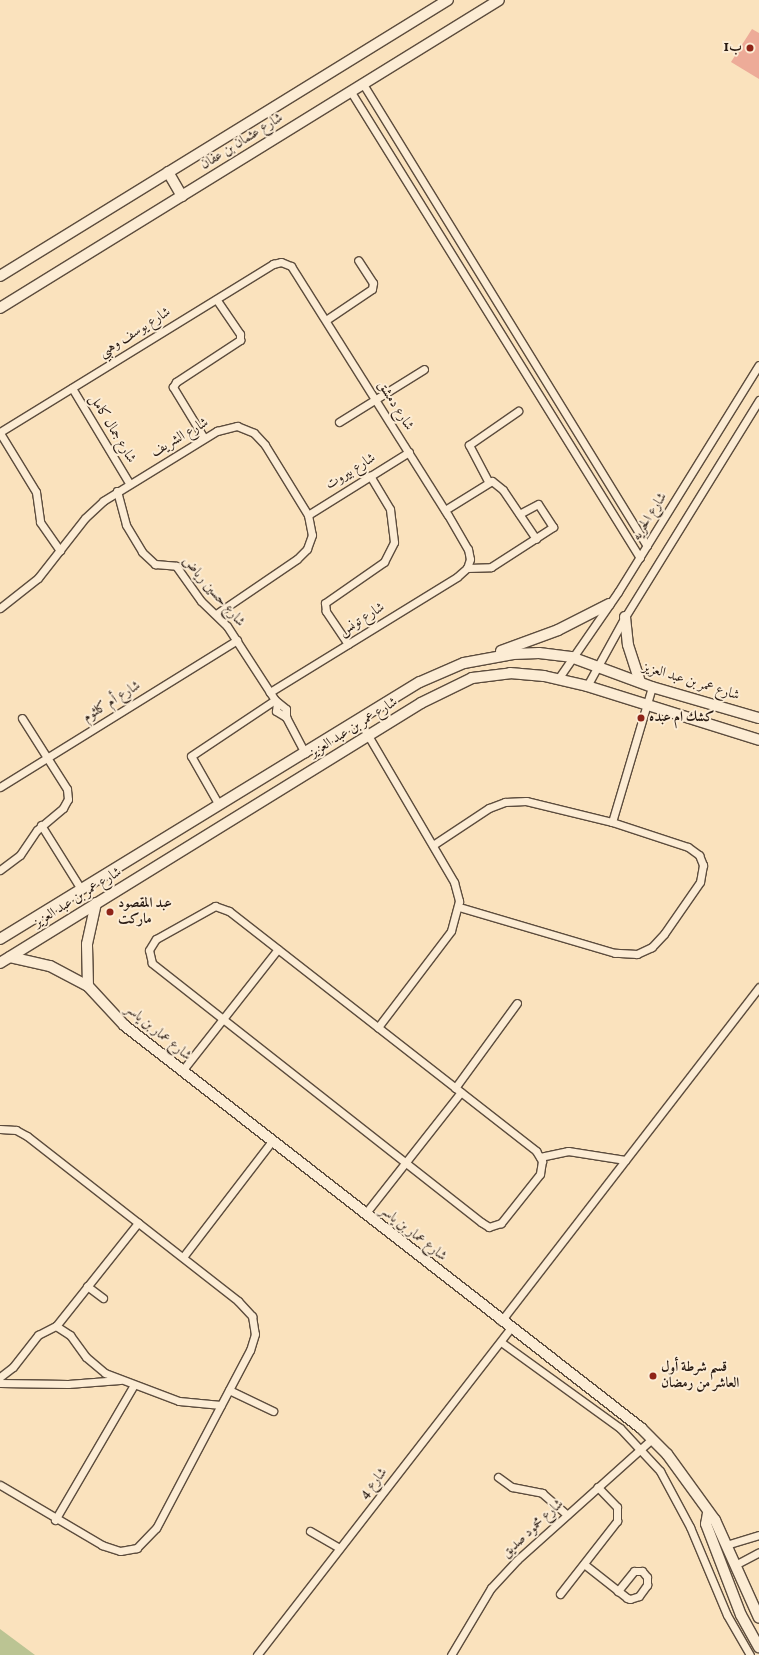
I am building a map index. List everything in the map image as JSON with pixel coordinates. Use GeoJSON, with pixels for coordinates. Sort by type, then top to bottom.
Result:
{"type":"FeatureCollection","features":[{"type":"Feature","properties":{"kind":"street","name":"شارع عثمان بن عفان"},"geometry":{"type":"LineString","coordinates":[[0,276],[448,0]]}},
{"type":"Feature","properties":{"kind":"street","name":"شارع عثمان بن عفان"},"geometry":{"type":"LineString","coordinates":[[0,308],[499,0]]}},
{"type":"Feature","properties":{"kind":"street"},"geometry":{"type":"LineString","coordinates":[[362,84],[647,546]]}},
{"type":"Feature","properties":{"kind":"street"},"geometry":{"type":"LineString","coordinates":[[351,92],[640,558]]}},
{"type":"Feature","properties":{"kind":"street"},"geometry":{"type":"LineString","coordinates":[[403,175],[414,168]]}},
{"type":"Feature","properties":{"kind":"street"},"geometry":{"type":"LineString","coordinates":[[168,172],[182,196]]}},
{"type":"Feature","properties":{"kind":"street"},"geometry":{"type":"LineString","coordinates":[[419,202],[431,196]]}},
{"type":"Feature","properties":{"kind":"street"},"geometry":{"type":"LineString","coordinates":[[326,320],[372,289],[373,283],[358,260]]}},
{"type":"Feature","properties":{"kind":"street","name":"شارع دمشق"},"geometry":{"type":"LineString","coordinates":[[286,263],[296,272],[445,510],[468,549],[467,568]]}},
{"type":"Feature","properties":{"kind":"street","name":"شارع يوسف وهبي"},"geometry":{"type":"LineString","coordinates":[[0,433],[273,264],[286,263]]}},
{"type":"Feature","properties":{"kind":"street"},"geometry":{"type":"LineString","coordinates":[[204,438],[173,387],[178,380],[240,340],[240,334],[216,299]]}},
{"type":"Feature","properties":{"kind":"street","name":"شارع الحريه"},"geometry":{"type":"LineString","coordinates":[[558,679],[571,657],[640,558],[759,366]]}},
{"type":"Feature","properties":{"kind":"street"},"geometry":{"type":"LineString","coordinates":[[339,422],[424,369]]}},
{"type":"Feature","properties":{"kind":"street","name":"شارع جمال كامل"},"geometry":{"type":"LineString","coordinates":[[72,388],[129,483]]}},
{"type":"Feature","properties":{"kind":"street"},"geometry":{"type":"LineString","coordinates":[[587,686],[625,617],[759,400]]}},
{"type":"Feature","properties":{"kind":"street"},"geometry":{"type":"LineString","coordinates":[[518,410],[469,445],[488,481],[501,487],[536,539]]}},
{"type":"Feature","properties":{"kind":"street"},"geometry":{"type":"LineString","coordinates":[[562,432],[572,425]]}},
{"type":"Feature","properties":{"kind":"street","name":"شارع الشريف"},"geometry":{"type":"LineString","coordinates":[[0,608],[31,586],[90,513],[117,491],[204,438],[232,426],[254,433],[308,515],[312,535],[302,554],[216,614]]}},
{"type":"Feature","properties":{"kind":"street"},"geometry":{"type":"LineString","coordinates":[[0,433],[36,492],[40,522],[60,551]]}},
{"type":"Feature","properties":{"kind":"street"},"geometry":{"type":"LineString","coordinates":[[578,458],[589,451]]}},
{"type":"Feature","properties":{"kind":"street","name":"شارع بيروت"},"geometry":{"type":"LineString","coordinates":[[308,515],[409,452]]}},
{"type":"Feature","properties":{"kind":"street"},"geometry":{"type":"LineString","coordinates":[[348,644],[326,611],[325,603],[384,562],[394,542],[390,509],[370,476]]}},
{"type":"Feature","properties":{"kind":"street"},"geometry":{"type":"LineString","coordinates":[[445,510],[488,481]]}},
{"type":"Feature","properties":{"kind":"street","name":"شارع حسين رياض"},"geometry":{"type":"LineString","coordinates":[[117,491],[126,525],[142,552],[155,564],[176,566],[201,601],[216,614],[237,640],[276,701],[276,711],[286,717],[305,753]]}},
{"type":"Feature","properties":{"kind":"street"},"geometry":{"type":"LineString","coordinates":[[467,568],[491,567],[554,527],[540,504],[534,504],[519,514]]}},
{"type":"Feature","properties":{"kind":"street","name":"شارع تونس"},"geometry":{"type":"LineString","coordinates":[[270,692],[457,577],[467,568]]}},
{"type":"Feature","properties":{"kind":"street"},"geometry":{"type":"LineString","coordinates":[[486,657],[558,630],[609,604]]}},
{"type":"Feature","properties":{"kind":"street"},"geometry":{"type":"LineString","coordinates":[[625,617],[629,652],[640,682]]}},
{"type":"Feature","properties":{"kind":"street","name":"شارع أم كلثوم"},"geometry":{"type":"LineString","coordinates":[[0,787],[237,640]]}},
{"type":"Feature","properties":{"kind":"street","name":"شارع عمر بن عبد العزيز"},"geometry":{"type":"LineString","coordinates":[[0,939],[443,670],[486,657],[539,653],[571,657],[599,666],[652,687],[759,718]]}},
{"type":"Feature","properties":{"kind":"street","name":"شارع عمر بن عبد العزيز"},"geometry":{"type":"LineString","coordinates":[[0,963],[439,693],[472,678],[528,673],[558,679],[587,686],[759,740]]}},
{"type":"Feature","properties":{"kind":"street"},"geometry":{"type":"LineString","coordinates":[[612,822],[652,687]]}},
{"type":"Feature","properties":{"kind":"street"},"geometry":{"type":"LineString","coordinates":[[219,805],[191,756],[276,701]]}},
{"type":"Feature","properties":{"kind":"street"},"geometry":{"type":"LineString","coordinates":[[0,870],[20,855],[41,826],[64,808],[68,799],[67,789],[22,718]]}},
{"type":"Feature","properties":{"kind":"street"},"geometry":{"type":"LineString","coordinates":[[359,720],[454,882],[459,907],[451,931],[378,1027]]}},
{"type":"Feature","properties":{"kind":"street"},"geometry":{"type":"LineString","coordinates":[[433,846],[485,810],[506,802],[538,803],[612,822],[692,849],[703,862],[703,874],[698,884],[664,934],[647,950],[631,955],[615,953],[459,907]]}},
{"type":"Feature","properties":{"kind":"street"},"geometry":{"type":"LineString","coordinates":[[41,826],[81,890]]}},
{"type":"Feature","properties":{"kind":"street"},"geometry":{"type":"LineString","coordinates":[[88,986],[87,944],[96,903]]}},
{"type":"Feature","properties":{"kind":"street"},"geometry":{"type":"LineString","coordinates":[[215,906],[225,908],[378,1027],[540,1157],[542,1165],[538,1177],[504,1220],[493,1227],[484,1225],[152,963],[149,950],[153,942],[215,906]]}},
{"type":"Feature","properties":{"kind":"street"},"geometry":{"type":"LineString","coordinates":[[182,1071],[278,949]]}},
{"type":"Feature","properties":{"kind":"street","name":"شارع عمار بن ياسر"},"geometry":{"type":"LineString","coordinates":[[10,957],[50,966],[88,986],[114,1016],[182,1071],[652,1439],[681,1472],[708,1514],[715,1520],[757,1613]]}},
{"type":"Feature","properties":{"kind":"street"},"geometry":{"type":"LineString","coordinates":[[501,1321],[759,987]]}},
{"type":"Feature","properties":{"kind":"street"},"geometry":{"type":"LineString","coordinates":[[365,1214],[405,1163],[458,1090],[517,1003]]}},
{"type":"Feature","properties":{"kind":"street"},"geometry":{"type":"LineString","coordinates":[[0,1130],[22,1132],[244,1306],[254,1322],[254,1342],[156,1528],[137,1548],[128,1551],[111,1549],[55,1520],[0,1485]]}},
{"type":"Feature","properties":{"kind":"street"},"geometry":{"type":"LineString","coordinates":[[183,1257],[272,1142]]}},
{"type":"Feature","properties":{"kind":"street"},"geometry":{"type":"LineString","coordinates":[[540,1157],[568,1151],[625,1160]]}},
{"type":"Feature","properties":{"kind":"street"},"geometry":{"type":"LineString","coordinates":[[0,1377],[13,1367],[38,1335],[56,1326],[138,1223]]}},
{"type":"Feature","properties":{"kind":"street"},"geometry":{"type":"LineString","coordinates":[[87,1286],[103,1298]]}},
{"type":"Feature","properties":{"kind":"street"},"geometry":{"type":"LineString","coordinates":[[56,1326],[70,1335],[98,1368],[122,1380],[189,1404],[221,1405]]}},
{"type":"Feature","properties":{"kind":"street","name":"شارع 4"},"geometry":{"type":"LineString","coordinates":[[257,1655],[511,1328]]}},
{"type":"Feature","properties":{"kind":"street"},"geometry":{"type":"LineString","coordinates":[[501,1342],[620,1428],[642,1449],[660,1471],[681,1508],[727,1615],[750,1655]]}},
{"type":"Feature","properties":{"kind":"street"},"geometry":{"type":"LineString","coordinates":[[0,1383],[68,1384],[122,1380]]}},
{"type":"Feature","properties":{"kind":"street"},"geometry":{"type":"LineString","coordinates":[[55,1520],[134,1385]]}},
{"type":"Feature","properties":{"kind":"street"},"geometry":{"type":"LineString","coordinates":[[229,1390],[273,1411]]}},
{"type":"Feature","properties":{"kind":"street","name":"شارع محمود صديق"},"geometry":{"type":"LineString","coordinates":[[451,1655],[491,1588],[517,1560],[652,1439]]}},
{"type":"Feature","properties":{"kind":"street"},"geometry":{"type":"LineString","coordinates":[[498,1477],[512,1487],[542,1493],[567,1515]]}},
{"type":"Feature","properties":{"kind":"street"},"geometry":{"type":"LineString","coordinates":[[560,1594],[617,1521],[618,1514],[613,1500],[598,1487]]}},
{"type":"Feature","properties":{"kind":"street","name":"شارع عمار بن ياسر"},"geometry":{"type":"LineString","coordinates":[[708,1514],[706,1524],[741,1615],[759,1646]]}},
{"type":"Feature","properties":{"kind":"street"},"geometry":{"type":"LineString","coordinates":[[310,1531],[340,1548]]}},
{"type":"Feature","properties":{"kind":"street"},"geometry":{"type":"LineString","coordinates":[[726,1545],[759,1535]]}},
{"type":"Feature","properties":{"kind":"street"},"geometry":{"type":"LineString","coordinates":[[735,1565],[759,1552]]}},
{"type":"Feature","properties":{"kind":"street"},"geometry":{"type":"LineString","coordinates":[[584,1564],[618,1590],[630,1599],[636,1598],[647,1585],[647,1577],[642,1571],[634,1571],[618,1590]]}},
{"type":"Feature","properties":{"kind":"street"},"geometry":{"type":"LineString","coordinates":[[741,1615],[757,1613]]}},
{"type":"Feature","properties":{"kind":"green space"},"geometry":{"type":"Polygon","coordinates":[[[0,1629],[35,1655],[0,1655],[0,1629]]]}},
{"type":"Feature","properties":{"kind":"building","name":"ب1"},"geometry":{"type":"Polygon","coordinates":[[[752,29],[759,33],[759,79],[731,62],[752,29]]]}},
{"type":"Feature","properties":{"kind":"place","name":"ب1"},"geometry":{"type":"Point","coordinates":[750,48]}},
{"type":"Feature","properties":{"kind":"place","name":"كشك ام عبده"},"geometry":{"type":"Point","coordinates":[641,718]}},
{"type":"Feature","properties":{"kind":"place","name":"عبد المقصود ماركت"},"geometry":{"type":"Point","coordinates":[110,912]}},
{"type":"Feature","properties":{"kind":"place","name":"قسم شرطة أول العاشر من رمضان"},"geometry":{"type":"Point","coordinates":[653,1376]}}]}
